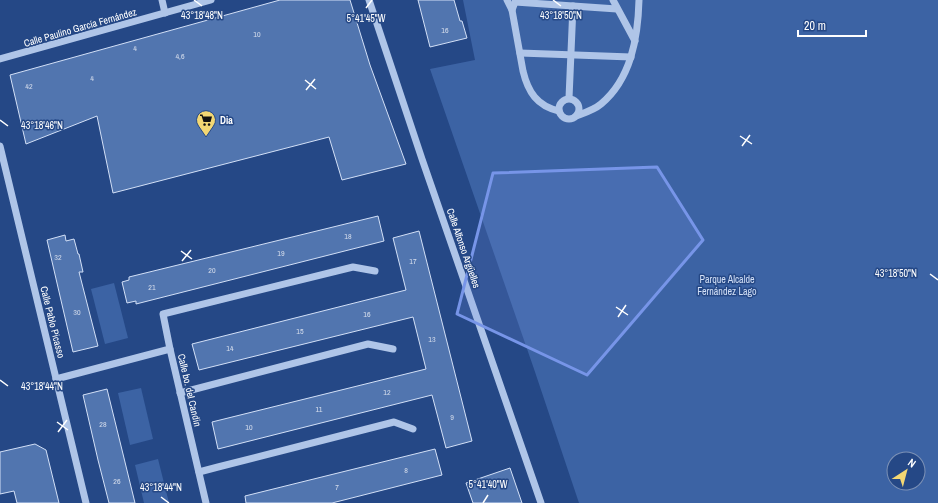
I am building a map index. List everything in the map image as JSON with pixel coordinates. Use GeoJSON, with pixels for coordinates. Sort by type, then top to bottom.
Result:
{"type":"FeatureCollection","features":[{"type":"Feature","properties":{"kind":"street"},"geometry":{"type":"LineString","coordinates":[[162,0],[165,13]]}},
{"type":"Feature","properties":{"kind":"street","name":"Calle Paulino García Fernández"},"geometry":{"type":"LineString","coordinates":[[0,59],[211,0]]}},
{"type":"Feature","properties":{"kind":"street","name":"Calle Alfonso Argüelles"},"geometry":{"type":"LineString","coordinates":[[369,0],[541,503]]}},
{"type":"Feature","properties":{"kind":"street"},"geometry":{"type":"LineString","coordinates":[[507,0],[512,10],[525,80],[529,89],[542,105],[559,111]]}},
{"type":"Feature","properties":{"kind":"street"},"geometry":{"type":"LineString","coordinates":[[613,0],[635,41]]}},
{"type":"Feature","properties":{"kind":"street"},"geometry":{"type":"LineString","coordinates":[[569,98],[562,101],[558,108],[561,116],[568,119],[587,112],[600,105],[610,95],[620,81],[628,66],[635,41],[639,0]]}},
{"type":"Feature","properties":{"kind":"street"},"geometry":{"type":"LineString","coordinates":[[512,10],[515,1],[617,9]]}},
{"type":"Feature","properties":{"kind":"street"},"geometry":{"type":"LineString","coordinates":[[569,98],[573,6]]}},
{"type":"Feature","properties":{"kind":"street"},"geometry":{"type":"LineString","coordinates":[[520,53],[631,57]]}},
{"type":"Feature","properties":{"kind":"street"},"geometry":{"type":"LineString","coordinates":[[569,98],[576,102],[579,109],[576,116]]}},
{"type":"Feature","properties":{"kind":"street","name":"Calle Pablo Picasso"},"geometry":{"type":"LineString","coordinates":[[0,146],[86,503]]}},
{"type":"Feature","properties":{"kind":"street"},"geometry":{"type":"LineString","coordinates":[[170,349],[163,314],[353,267],[375,271]]}},
{"type":"Feature","properties":{"kind":"street"},"geometry":{"type":"LineString","coordinates":[[180,393],[368,344],[393,349]]}},
{"type":"Feature","properties":{"kind":"street","name":"Calle bo. del Candin"},"geometry":{"type":"LineString","coordinates":[[56,379],[170,349],[206,503]]}},
{"type":"Feature","properties":{"kind":"street"},"geometry":{"type":"LineString","coordinates":[[199,472],[394,422],[414,429]]}},
{"type":"Feature","properties":{"kind":"highlighted area"},"geometry":{"type":"Polygon","coordinates":[[[657,167],[703,240],[587,375],[457,314],[493,173],[657,167]]]}},
{"type":"Feature","properties":{"kind":"green space","name":"Parque Alcalde Fernández Lago"},"geometry":{"type":"Polygon","coordinates":[[[463,0],[938,0],[938,503],[579,503],[430,69],[475,60],[463,0]]]}},
{"type":"Feature","properties":{"kind":"green space"},"geometry":{"type":"Polygon","coordinates":[[[114,283],[128,338],[105,344],[91,289],[114,283]]]}},
{"type":"Feature","properties":{"kind":"green space"},"geometry":{"type":"Polygon","coordinates":[[[141,388],[153,439],[130,445],[118,393],[141,388]]]}},
{"type":"Feature","properties":{"kind":"green space"},"geometry":{"type":"Polygon","coordinates":[[[158,459],[169,503],[144,503],[135,465],[158,459]]]}},
{"type":"Feature","properties":{"kind":"building"},"geometry":{"type":"Polygon","coordinates":[[[280,0],[350,0],[370,65],[406,164],[342,180],[329,137],[113,193],[97,116],[26,144],[10,75],[280,0]]]}},
{"type":"Feature","properties":{"kind":"building"},"geometry":{"type":"Polygon","coordinates":[[[418,0],[454,0],[467,38],[430,47],[418,0]]]}},
{"type":"Feature","properties":{"kind":"building"},"geometry":{"type":"Polygon","coordinates":[[[378,216],[384,241],[136,304],[136,301],[127,303],[122,282],[129,280],[129,277],[378,216]]]}},
{"type":"Feature","properties":{"kind":"building"},"geometry":{"type":"Polygon","coordinates":[[[419,231],[472,441],[446,448],[432,395],[218,449],[212,422],[426,369],[413,317],[199,370],[192,344],[406,290],[393,238],[419,231]]]}},
{"type":"Feature","properties":{"kind":"building"},"geometry":{"type":"Polygon","coordinates":[[[65,235],[66,241],[74,239],[79,254],[83,272],[79,272],[98,346],[73,352],[47,240],[65,235]]]}},
{"type":"Feature","properties":{"kind":"building"},"geometry":{"type":"Polygon","coordinates":[[[107,389],[135,503],[109,503],[98,460],[83,395],[107,389]]]}},
{"type":"Feature","properties":{"kind":"building"},"geometry":{"type":"Polygon","coordinates":[[[35,444],[46,450],[59,503],[17,503],[14,491],[0,494],[0,452],[35,444]]]}},
{"type":"Feature","properties":{"kind":"building"},"geometry":{"type":"Polygon","coordinates":[[[435,449],[442,475],[332,503],[246,503],[245,496],[435,449]]]}},
{"type":"Feature","properties":{"kind":"building"},"geometry":{"type":"Polygon","coordinates":[[[510,468],[522,503],[473,503],[466,483],[510,468]]]}},
{"type":"Feature","properties":{"kind":"place","name":"Dia"},"geometry":{"type":"Point","coordinates":[206,137]}}]}
